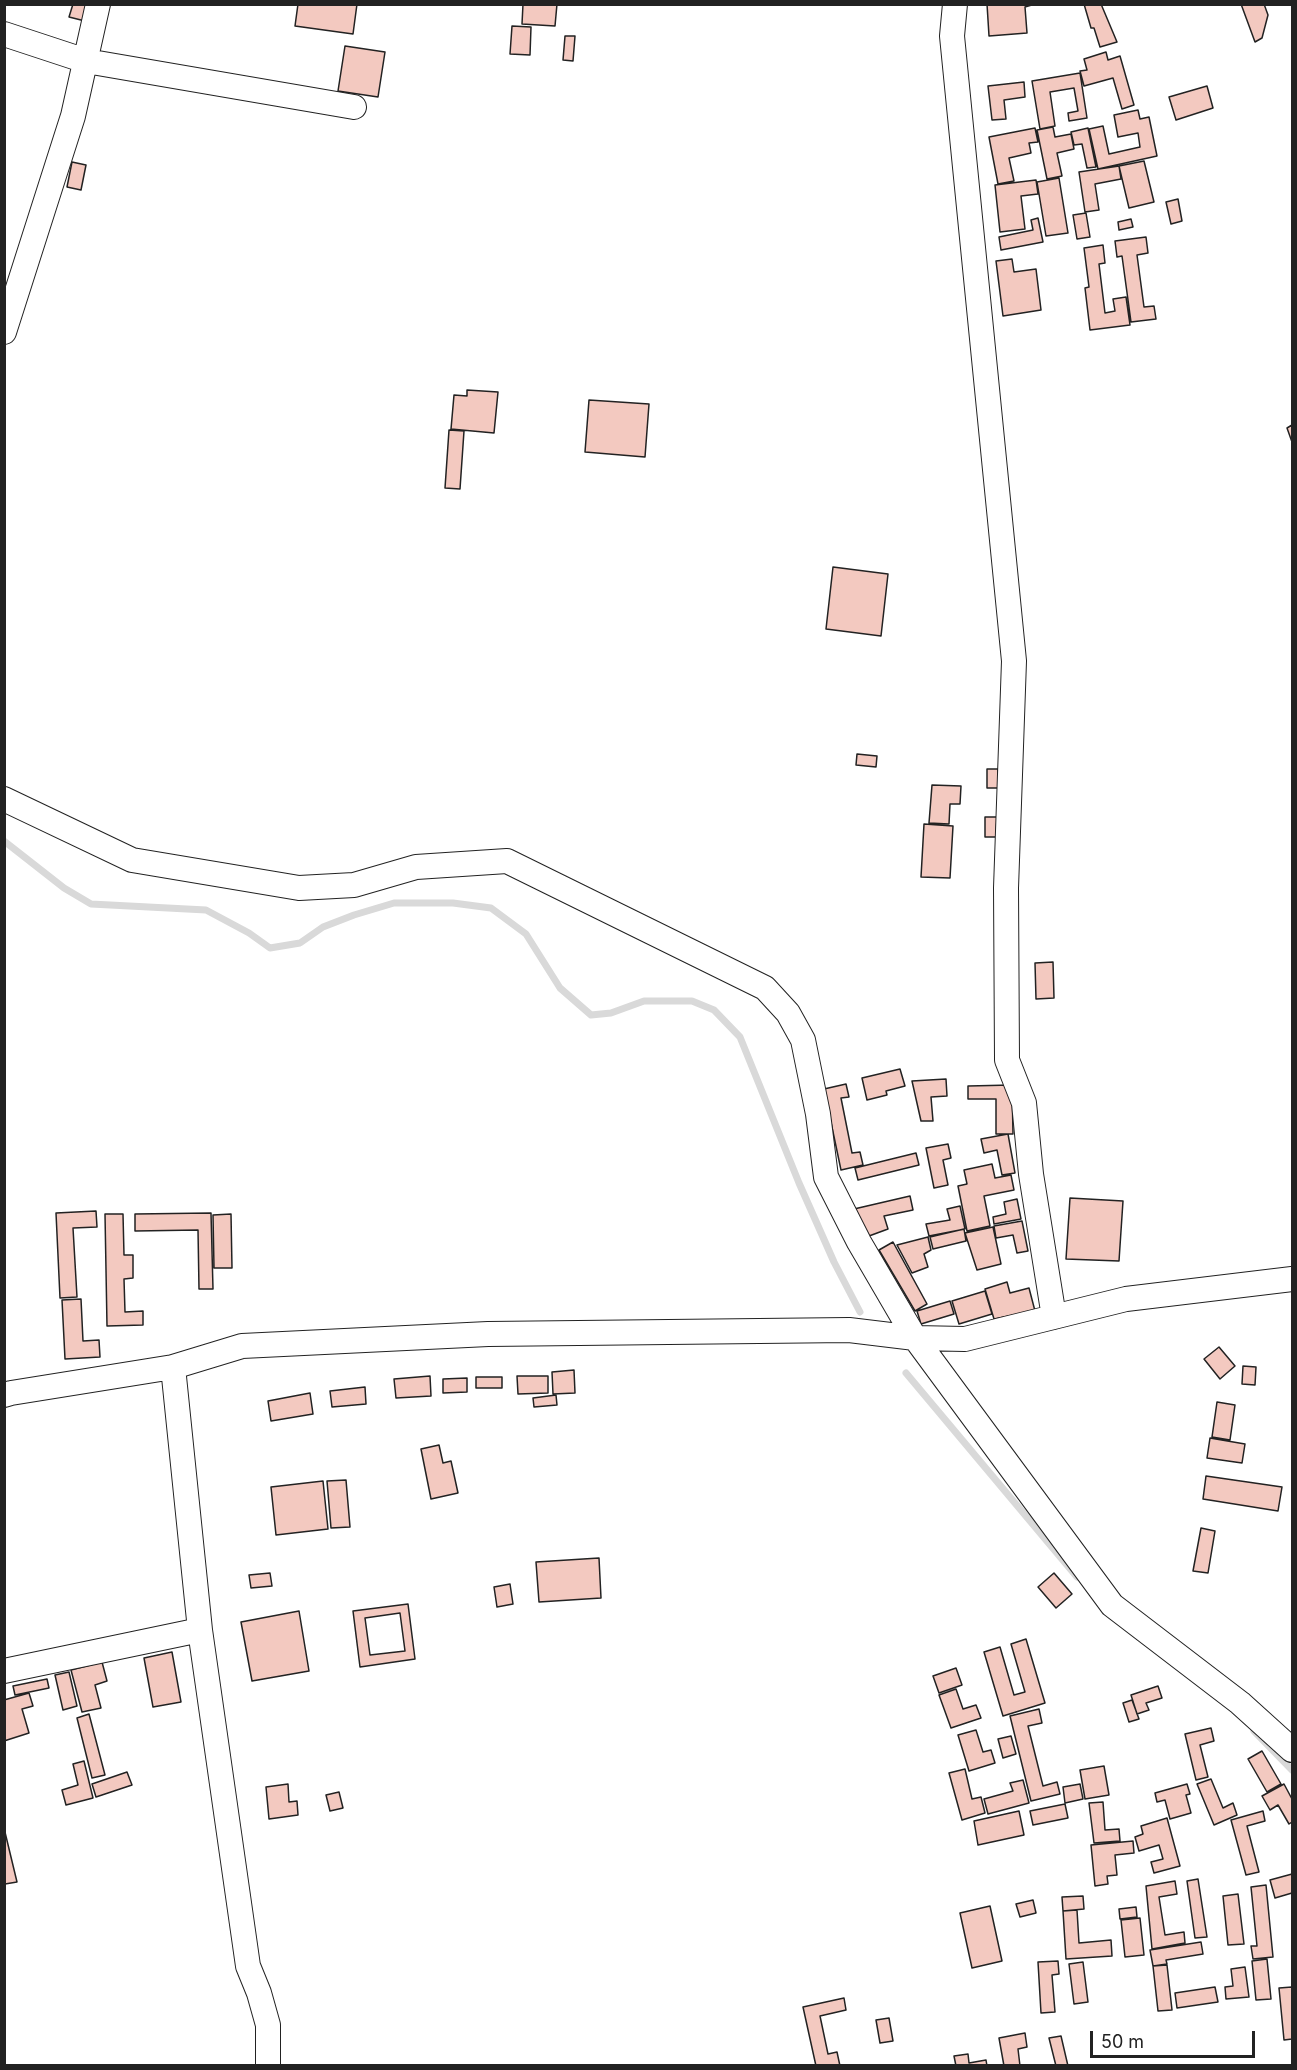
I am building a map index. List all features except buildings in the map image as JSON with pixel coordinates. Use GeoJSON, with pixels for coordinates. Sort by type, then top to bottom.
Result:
{"type":"FeatureCollection","features":[{"type":"Feature","properties":{"kind":"street"},"geometry":{"type":"LineString","coordinates":[[4,332],[73,116],[98,4]]}},
{"type":"Feature","properties":{"kind":"street"},"geometry":{"type":"LineString","coordinates":[[955,4],[952,36],[1014,661],[1006,888],[1007,1060],[1024,1103],[1031,1174],[1054,1317]]}},
{"type":"Feature","properties":{"kind":"street"},"geometry":{"type":"LineString","coordinates":[[4,33],[86,61],[354,107]]}},
{"type":"Feature","properties":{"kind":"street"},"geometry":{"type":"LineString","coordinates":[[4,799],[132,860],[299,888],[354,885],[416,867],[507,861],[765,988],[788,1013],[803,1040],[818,1114],[826,1177],[859,1242],[915,1338],[1112,1605],[1240,1703],[1293,1750]]}},
{"type":"Feature","properties":{"kind":"street"},"geometry":{"type":"LineString","coordinates":[[4,1395],[173,1366],[242,1346],[488,1334],[849,1330],[915,1338],[965,1339],[1125,1299],[1293,1280]]}},
{"type":"Feature","properties":{"kind":"street"},"geometry":{"type":"LineString","coordinates":[[173,1366],[200,1630],[248,1966],[268,2025],[268,2066]]}},
{"type":"Feature","properties":{"kind":"street"},"geometry":{"type":"LineString","coordinates":[[4,1671],[200,1630]]}},
{"type":"Feature","properties":{"kind":"waterway"},"geometry":{"type":"LineString","coordinates":[[4,841],[64,888],[91,904],[206,910],[249,933],[270,948],[300,943],[323,927],[394,903],[453,903],[491,908],[526,934],[560,988],[591,1015],[611,1013],[644,1001],[692,1001],[714,1010],[740,1037],[799,1183],[834,1262],[860,1312]]}},
{"type":"Feature","properties":{"kind":"waterway"},"geometry":{"type":"LineString","coordinates":[[906,1373],[1077,1577]]}},
{"type":"Feature","properties":{"kind":"waterway"},"geometry":{"type":"LineString","coordinates":[[1254,1731],[1292,1770]]}}]}
